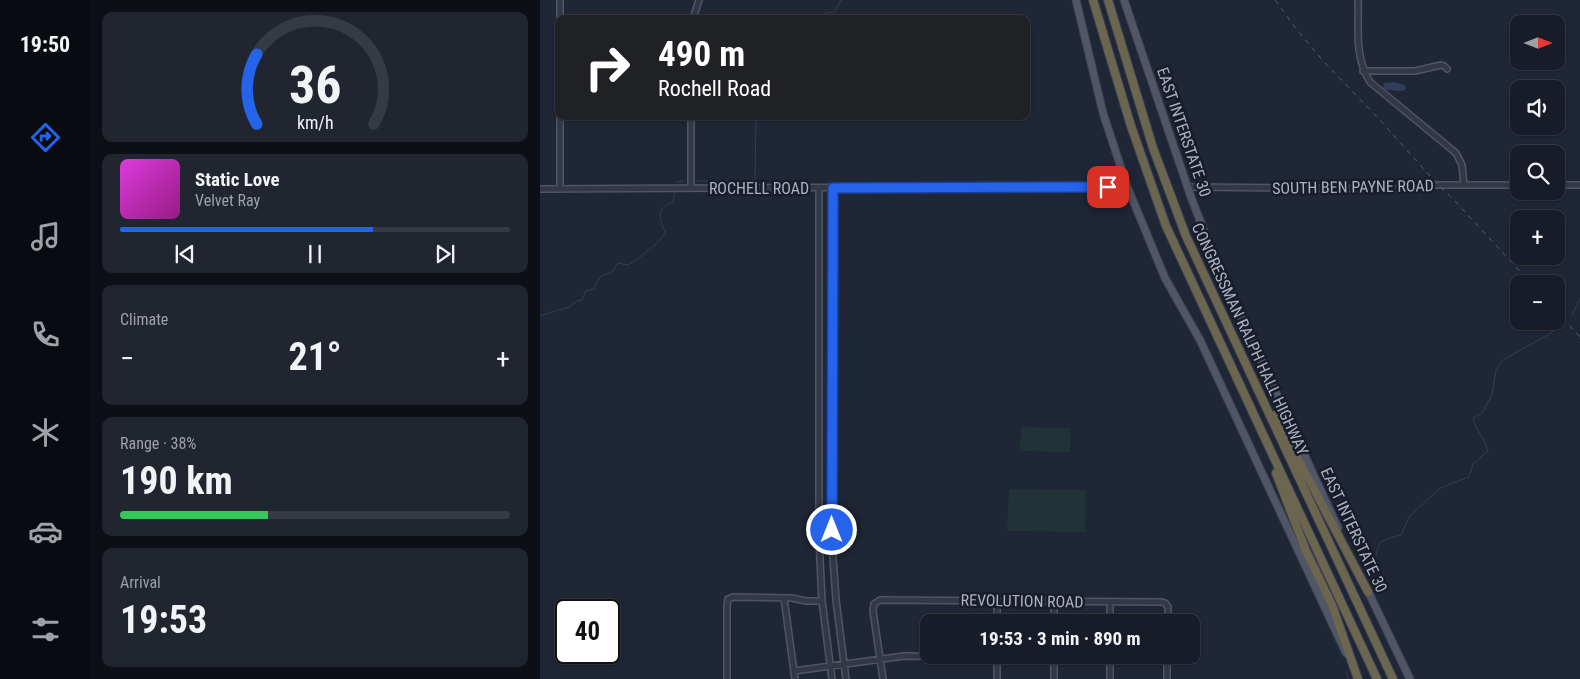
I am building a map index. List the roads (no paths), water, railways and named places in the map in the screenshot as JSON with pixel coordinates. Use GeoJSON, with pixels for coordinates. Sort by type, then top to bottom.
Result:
{"type":"FeatureCollection","features":[{"type":"Feature","properties":{"kind":"highway","name":"CONGRESSMAN RALPH HALL HIGHWAY"},"geometry":{"type":"LineString","coordinates":[[1093,0],[1130,126],[1166,226],[1377,679]]}},
{"type":"Feature","properties":{"kind":"highway","name":"CONGRESSMAN RALPH HALL HIGHWAY"},"geometry":{"type":"LineString","coordinates":[[1108,0],[1153,148],[1186,236],[1393,679]]}},
{"type":"Feature","properties":{"kind":"highway"},"geometry":{"type":"LineString","coordinates":[[1209,285],[1368,592]]}},
{"type":"Feature","properties":{"kind":"highway"},"geometry":{"type":"LineString","coordinates":[[1263,436],[1306,551],[1332,605],[1358,679]]}},
{"type":"Feature","properties":{"kind":"main road"},"geometry":{"type":"LineString","coordinates":[[1076,0],[1103,114],[1127,186],[1165,278],[1200,340],[1358,679]]}},
{"type":"Feature","properties":{"kind":"main road","name":"EAST INTERSTATE 30"},"geometry":{"type":"LineString","coordinates":[[1124,0],[1188,186],[1220,271],[1410,679]]}},
{"type":"Feature","properties":{"kind":"street"},"geometry":{"type":"LineString","coordinates":[[560,0],[560,15]]}},
{"type":"Feature","properties":{"kind":"street"},"geometry":{"type":"LineString","coordinates":[[694,15],[699,0]]}},
{"type":"Feature","properties":{"kind":"street"},"geometry":{"type":"LineString","coordinates":[[1358,0],[1359,58],[1363,71],[1370,82],[1456,153],[1462,165],[1464,185]]}},
{"type":"Feature","properties":{"kind":"street"},"geometry":{"type":"LineString","coordinates":[[1363,71],[1415,71],[1441,65],[1447,69]]}},
{"type":"Feature","properties":{"kind":"street"},"geometry":{"type":"LineString","coordinates":[[560,120],[560,189]]}},
{"type":"Feature","properties":{"kind":"street"},"geometry":{"type":"LineString","coordinates":[[691,120],[691,188]]}},
{"type":"Feature","properties":{"kind":"street","name":"SOUTH BEN PAYNE ROAD"},"geometry":{"type":"LineString","coordinates":[[1188,186],[1401,189],[1432,185],[1510,185]]}},
{"type":"Feature","properties":{"kind":"street"},"geometry":{"type":"LineString","coordinates":[[1565,185],[1580,185]]}},
{"type":"Feature","properties":{"kind":"street","name":"ROCHELL ROAD"},"geometry":{"type":"LineString","coordinates":[[540,189],[1127,186]]}},
{"type":"Feature","properties":{"kind":"street"},"geometry":{"type":"LineString","coordinates":[[819,188],[819,539],[822,601],[832,679]]}},
{"type":"Feature","properties":{"kind":"street"},"geometry":{"type":"LineString","coordinates":[[833,188],[832,530],[836,600],[846,679]]}},
{"type":"Feature","properties":{"kind":"street"},"geometry":{"type":"LineString","coordinates":[[727,679],[728,599],[784,598],[822,601]]}},
{"type":"Feature","properties":{"kind":"street"},"geometry":{"type":"LineString","coordinates":[[784,598],[795,679]]}},
{"type":"Feature","properties":{"kind":"street"},"geometry":{"type":"LineString","coordinates":[[997,600],[997,614]]}},
{"type":"Feature","properties":{"kind":"street","name":"REVOLUTION ROAD"},"geometry":{"type":"LineString","coordinates":[[880,659],[873,611],[874,604],[877,601],[1162,602],[1167,605],[1168,614]]}},
{"type":"Feature","properties":{"kind":"street"},"geometry":{"type":"LineString","coordinates":[[1054,601],[1054,614]]}},
{"type":"Feature","properties":{"kind":"street"},"geometry":{"type":"LineString","coordinates":[[1110,602],[1110,614]]}},
{"type":"Feature","properties":{"kind":"street"},"geometry":{"type":"LineString","coordinates":[[794,671],[904,656],[920,656]]}},
{"type":"Feature","properties":{"kind":"street"},"geometry":{"type":"LineString","coordinates":[[880,659],[882,679]]}},
{"type":"Feature","properties":{"kind":"street"},"geometry":{"type":"LineString","coordinates":[[996,679],[997,664]]}},
{"type":"Feature","properties":{"kind":"street"},"geometry":{"type":"LineString","coordinates":[[1054,664],[1054,679]]}},
{"type":"Feature","properties":{"kind":"street"},"geometry":{"type":"LineString","coordinates":[[1110,664],[1110,679]]}},
{"type":"Feature","properties":{"kind":"street"},"geometry":{"type":"LineString","coordinates":[[1167,664],[1167,679]]}},
{"type":"Feature","properties":{"kind":"water"},"geometry":{"type":"Polygon","coordinates":[[[1394,82],[1405,85],[1406,89],[1403,91],[1386,90],[1383,87],[1384,83],[1394,82]]]}},
{"type":"Feature","properties":{"kind":"waterway"},"geometry":{"type":"LineString","coordinates":[[822,15],[835,12],[841,0]]}},
{"type":"Feature","properties":{"kind":"waterway"},"geometry":{"type":"LineString","coordinates":[[697,181],[748,181],[755,179],[756,120]]}},
{"type":"Feature","properties":{"kind":"waterway"},"geometry":{"type":"LineString","coordinates":[[677,182],[684,181]]}},
{"type":"Feature","properties":{"kind":"waterway"},"geometry":{"type":"LineString","coordinates":[[540,316],[569,307],[582,300],[586,291],[594,289],[600,278],[611,273],[618,263],[628,265],[655,245],[665,232],[660,218],[661,211],[673,202],[675,192]]}},
{"type":"Feature","properties":{"kind":"waterway"},"geometry":{"type":"LineString","coordinates":[[1572,315],[1580,299]]}},
{"type":"Feature","properties":{"kind":"waterway"},"geometry":{"type":"LineString","coordinates":[[1372,578],[1379,544],[1401,535],[1409,517],[1440,488],[1469,477],[1473,464],[1488,451],[1473,418],[1482,413],[1492,395],[1496,370],[1503,360],[1556,330]]}},
{"type":"Feature","properties":{"kind":"waterway"},"geometry":{"type":"LineString","coordinates":[[1346,672],[1349,679]]}},
{"type":"Feature","properties":{"kind":"railway"},"geometry":{"type":"LineString","coordinates":[[1275,0],[1325,63],[1524,275]]}},
{"type":"Feature","properties":{"kind":"railway"},"geometry":{"type":"LineString","coordinates":[[1565,321],[1580,337]]}}]}
